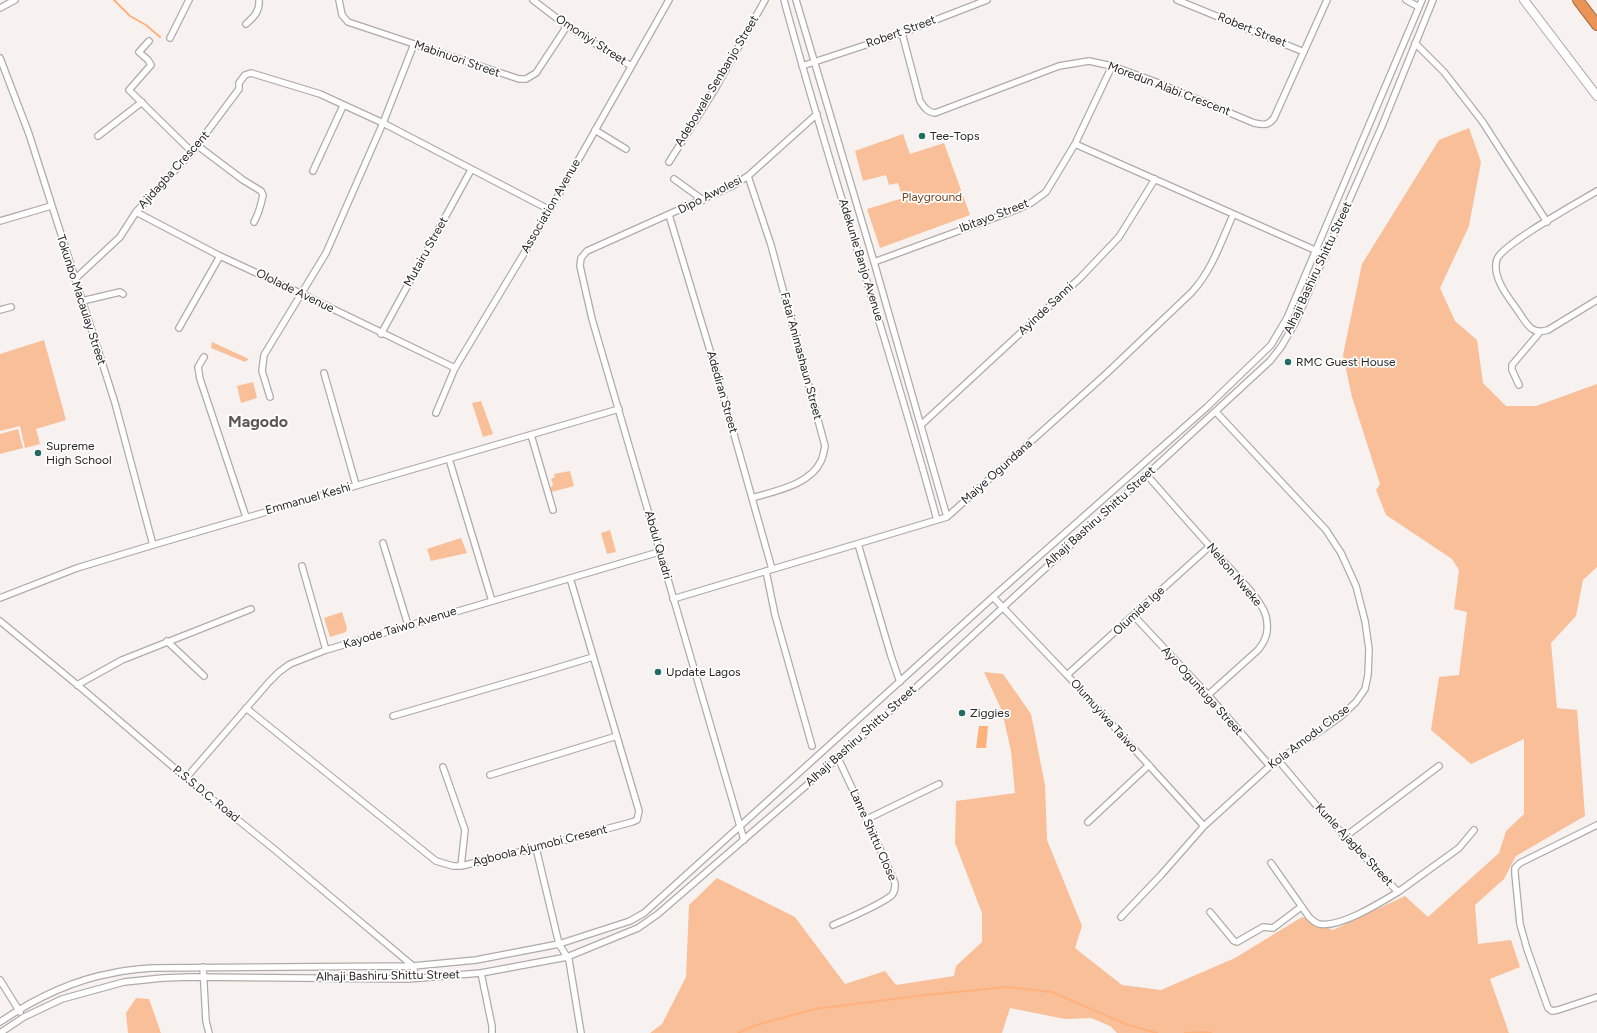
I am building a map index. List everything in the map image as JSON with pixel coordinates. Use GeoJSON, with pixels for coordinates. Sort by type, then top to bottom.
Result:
{"type":"FeatureCollection","features":[{"type":"Feature","properties":{"kind":"highway"},"geometry":{"type":"LineString","coordinates":[[1578,0],[1597,25]]}},
{"type":"Feature","properties":{"kind":"street"},"geometry":{"type":"LineString","coordinates":[[0,8],[15,0]]}},
{"type":"Feature","properties":{"kind":"street"},"geometry":{"type":"LineString","coordinates":[[170,38],[189,0]]}},
{"type":"Feature","properties":{"kind":"street"},"geometry":{"type":"LineString","coordinates":[[246,24],[257,12],[259,0]]}},
{"type":"Feature","properties":{"kind":"street","name":"Mabinuori Street"},"geometry":{"type":"LineString","coordinates":[[339,0],[342,15],[348,22],[519,79],[526,79],[536,73],[567,26]]}},
{"type":"Feature","properties":{"kind":"street","name":"Omoniyi Street"},"geometry":{"type":"LineString","coordinates":[[533,0],[567,26],[631,66]]}},
{"type":"Feature","properties":{"kind":"street","name":"Association Avenue"},"geometry":{"type":"LineString","coordinates":[[436,413],[455,368],[550,210],[669,0]]}},
{"type":"Feature","properties":{"kind":"street","name":"Adebowale Senbanjo Street"},"geometry":{"type":"LineString","coordinates":[[669,162],[714,89],[765,0]]}},
{"type":"Feature","properties":{"kind":"street","name":"Adekunle Banjo Avenue"},"geometry":{"type":"LineString","coordinates":[[784,0],[802,66],[912,428],[937,520]]}},
{"type":"Feature","properties":{"kind":"street","name":"Adekunle Banjo Avenue"},"geometry":{"type":"LineString","coordinates":[[796,0],[874,262],[947,517]]}},
{"type":"Feature","properties":{"kind":"street","name":"Robert Street"},"geometry":{"type":"LineString","coordinates":[[802,66],[902,33],[987,0]]}},
{"type":"Feature","properties":{"kind":"street","name":"Robert Street"},"geometry":{"type":"LineString","coordinates":[[1177,0],[1304,52]]}},
{"type":"Feature","properties":{"kind":"street","name":"Moredun Alabi Crescent"},"geometry":{"type":"LineString","coordinates":[[902,33],[920,100],[924,107],[930,112],[935,113],[1059,66],[1089,61],[1100,62],[1156,82],[1254,123],[1263,125],[1270,123],[1274,118],[1327,0]]}},
{"type":"Feature","properties":{"kind":"street"},"geometry":{"type":"LineString","coordinates":[[1406,0],[1420,7]]}},
{"type":"Feature","properties":{"kind":"street","name":"Alhaji Bashiru Shittu Street"},"geometry":{"type":"LineString","coordinates":[[0,1022],[18,1010],[62,988],[113,973],[153,968],[413,966],[476,960],[559,944],[630,921],[644,912],[993,597],[1201,412],[1270,345],[1287,318],[1422,0]]}},
{"type":"Feature","properties":{"kind":"street","name":"Alhaji Bashiru Shittu Street"},"geometry":{"type":"LineString","coordinates":[[0,1033],[24,1017],[62,999],[124,982],[162,978],[204,977],[416,978],[481,974],[567,957],[638,928],[658,914],[838,758],[1270,361],[1296,323],[1382,126],[1433,0]]}},
{"type":"Feature","properties":{"kind":"street"},"geometry":{"type":"LineString","coordinates":[[1524,0],[1597,96]]}},
{"type":"Feature","properties":{"kind":"street"},"geometry":{"type":"LineString","coordinates":[[149,41],[139,52],[151,65],[129,90],[192,152]]}},
{"type":"Feature","properties":{"kind":"street"},"geometry":{"type":"LineString","coordinates":[[1415,43],[1444,72],[1482,121],[1546,222]]}},
{"type":"Feature","properties":{"kind":"street"},"geometry":{"type":"LineString","coordinates":[[270,397],[262,371],[264,355],[326,253],[383,123],[414,44]]}},
{"type":"Feature","properties":{"kind":"street","name":"Tokunbo Macaulay Street"},"geometry":{"type":"LineString","coordinates":[[0,58],[29,134],[115,403],[153,545]]}},
{"type":"Feature","properties":{"kind":"street","name":"Ibitayo Street"},"geometry":{"type":"LineString","coordinates":[[874,262],[1031,203],[1046,192],[1075,144],[1112,66]]}},
{"type":"Feature","properties":{"kind":"street","name":"Ajidagba Crescent"},"geometry":{"type":"LineString","coordinates":[[75,279],[120,237],[136,212],[198,146],[240,89],[239,83],[245,75],[251,73],[320,94],[343,106]]}},
{"type":"Feature","properties":{"kind":"street"},"geometry":{"type":"LineString","coordinates":[[98,136],[142,102]]}},
{"type":"Feature","properties":{"kind":"street"},"geometry":{"type":"LineString","coordinates":[[313,171],[343,106],[383,123],[550,210]]}},
{"type":"Feature","properties":{"kind":"street","name":"Dipo Awolesi"},"geometry":{"type":"LineString","coordinates":[[587,251],[732,186],[748,176],[817,114]]}},
{"type":"Feature","properties":{"kind":"street"},"geometry":{"type":"LineString","coordinates":[[595,130],[626,148]]}},
{"type":"Feature","properties":{"kind":"street"},"geometry":{"type":"LineString","coordinates":[[1075,144],[1326,255]]}},
{"type":"Feature","properties":{"kind":"street"},"geometry":{"type":"LineString","coordinates":[[198,146],[242,180],[261,191],[263,195],[259,204],[260,210],[254,222]]}},
{"type":"Feature","properties":{"kind":"street","name":"Mutairu Street"},"geometry":{"type":"LineString","coordinates":[[381,334],[471,170]]}},
{"type":"Feature","properties":{"kind":"street","name":"Fatai Animashaun Street"},"geometry":{"type":"LineString","coordinates":[[748,176],[771,245],[825,446],[821,461],[814,472],[800,482],[752,498]]}},
{"type":"Feature","properties":{"kind":"street"},"geometry":{"type":"LineString","coordinates":[[674,179],[703,200]]}},
{"type":"Feature","properties":{"kind":"street","name":"Ayinde Sanni"},"geometry":{"type":"LineString","coordinates":[[921,425],[1089,268],[1119,237],[1155,179]]}},
{"type":"Feature","properties":{"kind":"street"},"geometry":{"type":"LineString","coordinates":[[1540,332],[1530,328],[1502,287],[1497,273],[1497,260],[1510,244],[1597,191]]}},
{"type":"Feature","properties":{"kind":"street"},"geometry":{"type":"LineString","coordinates":[[0,220],[51,206]]}},
{"type":"Feature","properties":{"kind":"street","name":"Ololade Avenue"},"geometry":{"type":"LineString","coordinates":[[136,212],[220,256],[455,368]]}},
{"type":"Feature","properties":{"kind":"street","name":"Adediran Street"},"geometry":{"type":"LineString","coordinates":[[669,215],[772,569]]}},
{"type":"Feature","properties":{"kind":"street","name":"Maiye Ogundana"},"geometry":{"type":"LineString","coordinates":[[673,599],[947,517],[1107,373],[1192,292],[1202,281],[1211,265],[1233,215]]}},
{"type":"Feature","properties":{"kind":"street","name":"Abdul Quadri"},"geometry":{"type":"LineString","coordinates":[[587,251],[581,258],[580,266],[592,319],[744,840]]}},
{"type":"Feature","properties":{"kind":"street"},"geometry":{"type":"LineString","coordinates":[[178,328],[220,256]]}},
{"type":"Feature","properties":{"kind":"street"},"geometry":{"type":"LineString","coordinates":[[82,301],[120,292],[123,294]]}},
{"type":"Feature","properties":{"kind":"street"},"geometry":{"type":"LineString","coordinates":[[1519,385],[1512,370],[1512,364],[1540,332],[1548,330],[1597,300]]}},
{"type":"Feature","properties":{"kind":"street"},"geometry":{"type":"LineString","coordinates":[[0,310],[11,307]]}},
{"type":"Feature","properties":{"kind":"street"},"geometry":{"type":"LineString","coordinates":[[204,357],[198,367],[200,379],[246,517]]}},
{"type":"Feature","properties":{"kind":"street"},"geometry":{"type":"LineString","coordinates":[[324,373],[356,485]]}},
{"type":"Feature","properties":{"kind":"street","name":"Emmanuel Keshi"},"geometry":{"type":"LineString","coordinates":[[0,598],[77,568],[246,517],[619,409]]}},
{"type":"Feature","properties":{"kind":"street","name":"Kola Amodu Close"},"geometry":{"type":"LineString","coordinates":[[1121,917],[1161,875],[1204,826],[1270,766],[1340,717],[1356,702],[1365,690],[1368,675],[1369,649],[1365,621],[1356,586],[1341,553],[1326,530],[1216,412]]}},
{"type":"Feature","properties":{"kind":"street"},"geometry":{"type":"LineString","coordinates":[[531,435],[553,510]]}},
{"type":"Feature","properties":{"kind":"street"},"geometry":{"type":"LineString","coordinates":[[449,459],[492,601]]}},
{"type":"Feature","properties":{"kind":"street","name":"Nelson Nweke"},"geometry":{"type":"LineString","coordinates":[[1147,475],[1261,606],[1266,616],[1268,633],[1265,642],[1208,695]]}},
{"type":"Feature","properties":{"kind":"street"},"geometry":{"type":"LineString","coordinates":[[383,543],[408,625]]}},
{"type":"Feature","properties":{"kind":"street"},"geometry":{"type":"LineString","coordinates":[[858,544],[900,682]]}},
{"type":"Feature","properties":{"kind":"street","name":"Olumide Ige"},"geometry":{"type":"LineString","coordinates":[[1067,676],[1210,546]]}},
{"type":"Feature","properties":{"kind":"street","name":"Kayode Taiwo Avenue"},"geometry":{"type":"LineString","coordinates":[[186,778],[246,708],[279,672],[290,664],[326,650],[408,625],[659,552]]}},
{"type":"Feature","properties":{"kind":"street"},"geometry":{"type":"LineString","coordinates":[[302,566],[326,650]]}},
{"type":"Feature","properties":{"kind":"street"},"geometry":{"type":"LineString","coordinates":[[766,571],[775,615],[812,746]]}},
{"type":"Feature","properties":{"kind":"street","name":"Agboola Ajumobi Cresent"},"geometry":{"type":"LineString","coordinates":[[246,708],[436,861],[453,866],[461,866],[536,848],[637,820],[639,811],[570,578]]}},
{"type":"Feature","properties":{"kind":"street","name":"Olumuyiwa Taiwo"},"geometry":{"type":"LineString","coordinates":[[993,597],[1204,826]]}},
{"type":"Feature","properties":{"kind":"street"},"geometry":{"type":"LineString","coordinates":[[78,685],[122,660],[251,609]]}},
{"type":"Feature","properties":{"kind":"street","name":"Ayo Oguntuga Street"},"geometry":{"type":"LineString","coordinates":[[1134,616],[1208,695],[1270,766]]}},
{"type":"Feature","properties":{"kind":"street","name":"P.S.S.D.C. Road"},"geometry":{"type":"LineString","coordinates":[[0,621],[78,685],[186,778],[274,849],[413,966]]}},
{"type":"Feature","properties":{"kind":"street"},"geometry":{"type":"LineString","coordinates":[[167,641],[204,676]]}},
{"type":"Feature","properties":{"kind":"street"},"geometry":{"type":"LineString","coordinates":[[393,716],[593,657]]}},
{"type":"Feature","properties":{"kind":"street"},"geometry":{"type":"LineString","coordinates":[[490,775],[617,736]]}},
{"type":"Feature","properties":{"kind":"street","name":"Lanre Shittu Close"},"geometry":{"type":"LineString","coordinates":[[833,925],[891,896],[895,888],[895,883],[867,819],[838,758]]}},
{"type":"Feature","properties":{"kind":"street","name":"Kunle Ajagbe Street"},"geometry":{"type":"LineString","coordinates":[[1278,760],[1321,811],[1398,892],[1459,848],[1474,830]]}},
{"type":"Feature","properties":{"kind":"street"},"geometry":{"type":"LineString","coordinates":[[1088,822],[1149,765]]}},
{"type":"Feature","properties":{"kind":"street"},"geometry":{"type":"LineString","coordinates":[[1346,836],[1439,766]]}},
{"type":"Feature","properties":{"kind":"street"},"geometry":{"type":"LineString","coordinates":[[443,767],[464,823],[465,836],[461,866]]}},
{"type":"Feature","properties":{"kind":"street"},"geometry":{"type":"LineString","coordinates":[[867,819],[938,784]]}},
{"type":"Feature","properties":{"kind":"street"},"geometry":{"type":"LineString","coordinates":[[1597,825],[1520,863],[1516,868],[1515,874],[1520,924],[1527,949],[1548,1008],[1552,1011],[1558,1010],[1597,997]]}},
{"type":"Feature","properties":{"kind":"street"},"geometry":{"type":"LineString","coordinates":[[536,848],[559,944],[569,960],[581,1033]]}},
{"type":"Feature","properties":{"kind":"street"},"geometry":{"type":"LineString","coordinates":[[1271,864],[1309,917],[1317,924],[1328,924],[1348,919],[1398,892]]}},
{"type":"Feature","properties":{"kind":"street"},"geometry":{"type":"LineString","coordinates":[[1210,912],[1234,941],[1237,942],[1263,927],[1273,928],[1302,907]]}},
{"type":"Feature","properties":{"kind":"street"},"geometry":{"type":"LineString","coordinates":[[413,966],[416,978]]}},
{"type":"Feature","properties":{"kind":"street"},"geometry":{"type":"LineString","coordinates":[[203,967],[206,1021],[209,1033]]}},
{"type":"Feature","properties":{"kind":"street"},"geometry":{"type":"LineString","coordinates":[[481,974],[492,1033]]}},
{"type":"Feature","properties":{"kind":"street"},"geometry":{"type":"LineString","coordinates":[[0,980],[18,1010],[24,1017]]}},
{"type":"Feature","properties":{"kind":"green space"},"geometry":{"type":"Polygon","coordinates":[[[1469,128],[1481,162],[1469,226],[1440,288],[1455,321],[1477,340],[1483,383],[1506,406],[1536,406],[1597,384],[1597,567],[1583,580],[1576,616],[1551,643],[1557,708],[1577,710],[1585,816],[1516,856],[1504,879],[1475,905],[1478,944],[1511,940],[1520,967],[1490,979],[1509,1033],[1117,1033],[1110,1026],[1091,1018],[1065,1019],[1010,1008],[1002,1033],[650,1033],[662,1024],[686,977],[689,905],[717,878],[795,917],[845,984],[885,971],[896,985],[954,976],[956,966],[982,942],[982,913],[955,843],[956,801],[1015,793],[1011,751],[1002,711],[984,672],[1003,674],[1031,714],[1045,785],[1047,840],[1082,926],[1075,948],[1122,985],[1161,990],[1235,958],[1302,917],[1333,930],[1405,896],[1428,917],[1499,853],[1506,831],[1524,814],[1524,739],[1471,764],[1431,730],[1439,677],[1459,675],[1467,612],[1454,609],[1459,570],[1452,559],[1386,515],[1376,490],[1380,484],[1352,397],[1343,355],[1362,264],[1439,140],[1469,128]]]}},
{"type":"Feature","properties":{"kind":"green space","name":"Playground"},"geometry":{"type":"Polygon","coordinates":[[[903,134],[910,154],[944,143],[970,215],[880,248],[867,209],[903,198],[898,183],[889,185],[886,175],[863,181],[855,151],[903,134]]]}},
{"type":"Feature","properties":{"kind":"green space"},"geometry":{"type":"Polygon","coordinates":[[[44,340],[66,420],[36,429],[40,444],[25,448],[20,426],[0,431],[0,354],[44,340]]]}},
{"type":"Feature","properties":{"kind":"green space"},"geometry":{"type":"Polygon","coordinates":[[[212,342],[249,359],[245,362],[211,348],[212,342]]]}},
{"type":"Feature","properties":{"kind":"green space"},"geometry":{"type":"Polygon","coordinates":[[[253,382],[257,398],[241,403],[237,386],[253,382]]]}},
{"type":"Feature","properties":{"kind":"green space"},"geometry":{"type":"Polygon","coordinates":[[[481,401],[493,434],[483,437],[472,403],[481,401]]]}},
{"type":"Feature","properties":{"kind":"green space"},"geometry":{"type":"Polygon","coordinates":[[[18,429],[23,448],[0,454],[0,434],[18,429]]]}},
{"type":"Feature","properties":{"kind":"green space"},"geometry":{"type":"Polygon","coordinates":[[[570,471],[574,486],[551,492],[551,487],[553,485],[551,479],[555,477],[554,474],[570,471]]]}},
{"type":"Feature","properties":{"kind":"green space"},"geometry":{"type":"Polygon","coordinates":[[[610,530],[616,552],[607,554],[601,533],[610,530]]]}},
{"type":"Feature","properties":{"kind":"green space"},"geometry":{"type":"Polygon","coordinates":[[[461,538],[467,553],[431,561],[427,549],[461,538]]]}},
{"type":"Feature","properties":{"kind":"green space"},"geometry":{"type":"Polygon","coordinates":[[[342,612],[347,628],[346,632],[330,637],[324,618],[342,612]]]}},
{"type":"Feature","properties":{"kind":"green space"},"geometry":{"type":"Polygon","coordinates":[[[136,998],[149,999],[161,1033],[128,1033],[126,1013],[136,998]]]}},
{"type":"Feature","properties":{"kind":"shaded area"},"geometry":{"type":"Polygon","coordinates":[[[979,726],[988,726],[986,748],[976,748],[979,726]]]}},
{"type":"Feature","properties":{"kind":"waterway"},"geometry":{"type":"LineString","coordinates":[[114,0],[130,16],[146,25],[160,37]]}},
{"type":"Feature","properties":{"kind":"waterway"},"geometry":{"type":"LineString","coordinates":[[738,1033],[756,1025],[815,1009],[926,995],[1007,987],[1052,992],[1128,1025],[1157,1033]]}},
{"type":"Feature","properties":{"kind":"waterway"},"geometry":{"type":"LineString","coordinates":[[1185,1033],[1211,1033]]}},
{"type":"Feature","properties":{"kind":"place","name":"Tee-Tops"},"geometry":{"type":"Point","coordinates":[922,136]}},
{"type":"Feature","properties":{"kind":"place","name":"RMC Guest House"},"geometry":{"type":"Point","coordinates":[1288,362]}},
{"type":"Feature","properties":{"kind":"place","name":"Supreme High School"},"geometry":{"type":"Point","coordinates":[38,453]}},
{"type":"Feature","properties":{"kind":"place","name":"Update Lagos"},"geometry":{"type":"Point","coordinates":[658,672]}},
{"type":"Feature","properties":{"kind":"place","name":"Ziggies"},"geometry":{"type":"Point","coordinates":[962,713]}},
{"type":"Feature","properties":{"kind":"district","name":"Magodo"},"geometry":{"type":"Point","coordinates":[258,422]}}]}
